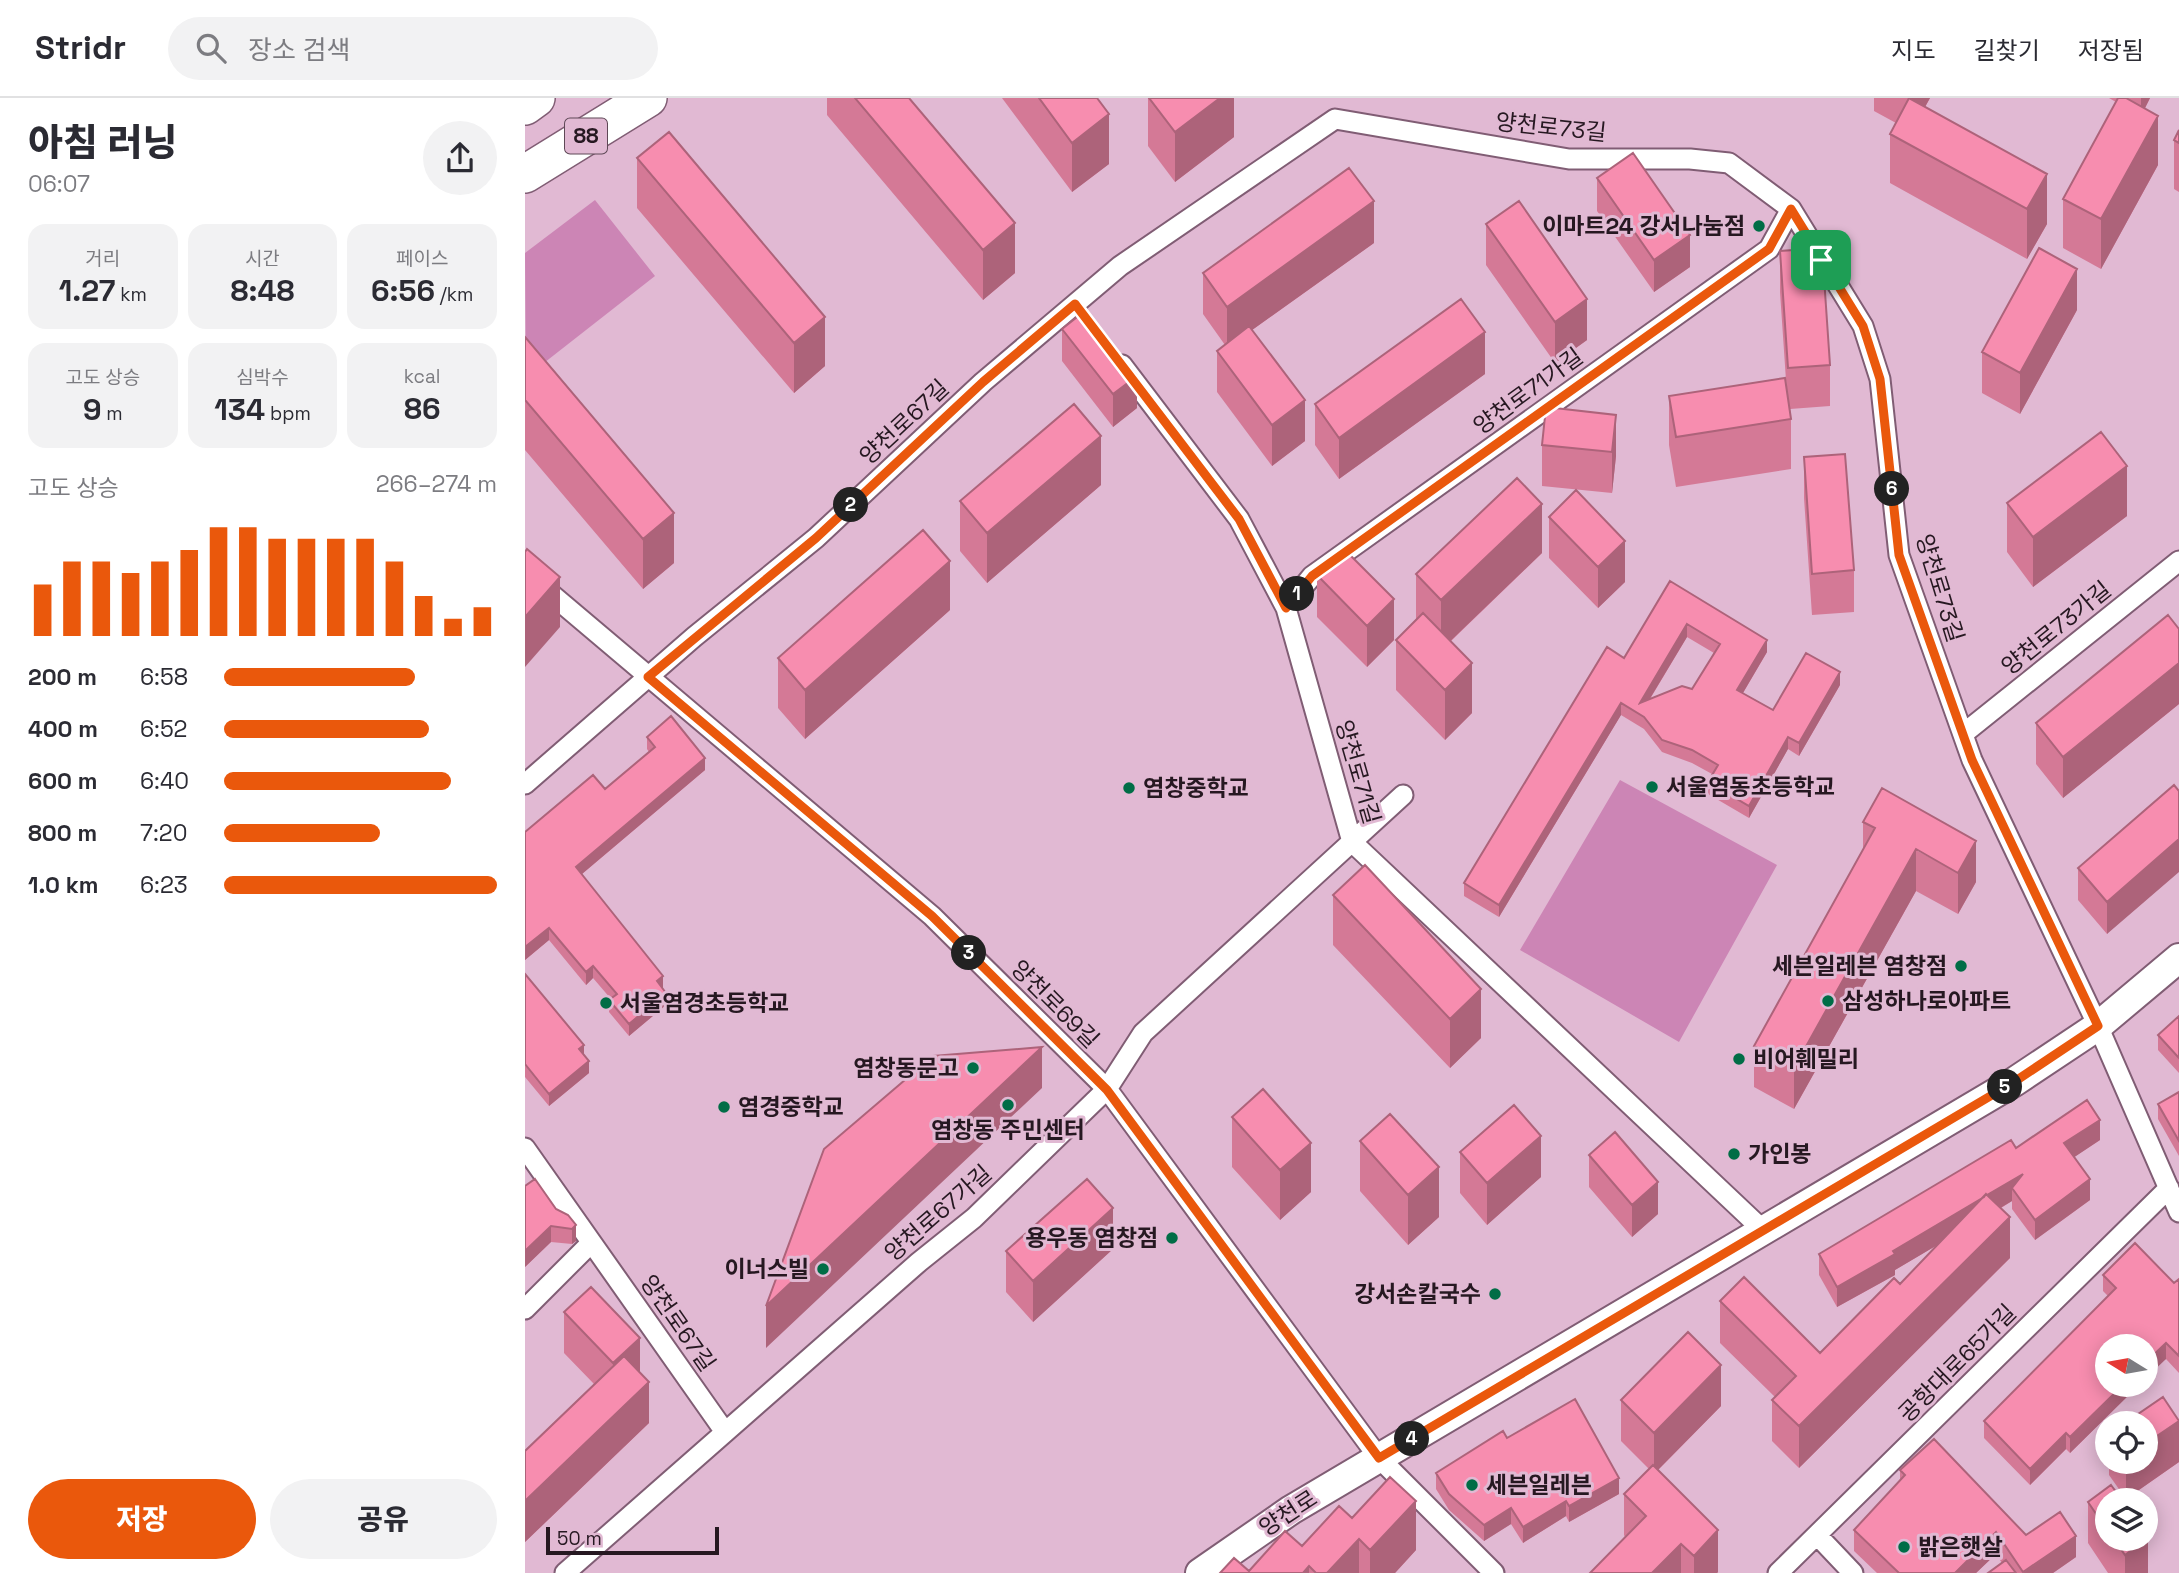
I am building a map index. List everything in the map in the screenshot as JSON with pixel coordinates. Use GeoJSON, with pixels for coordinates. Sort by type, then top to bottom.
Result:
{"type":"FeatureCollection","features":[{"type":"Feature","properties":{"kind":"highway"},"geometry":{"type":"LineString","coordinates":[[525,106],[536,98]]}},
{"type":"Feature","properties":{"kind":"highway","name":"88"},"geometry":{"type":"LineString","coordinates":[[525,174],[648,98]]}},
{"type":"Feature","properties":{"kind":"main road","name":"양천로"},"geometry":{"type":"LineString","coordinates":[[1201,1573],[1291,1510],[1765,1232],[2014,1082],[2098,1026],[2179,958]]}},
{"type":"Feature","properties":{"kind":"street","name":"양천로73길"},"geometry":{"type":"LineString","coordinates":[[1335,119],[1569,159],[1690,159],[1729,163],[1791,209],[1863,326],[1880,379],[1899,555],[1963,734],[2098,1026],[2179,1212]]}},
{"type":"Feature","properties":{"kind":"street","name":"양천로67길"},"geometry":{"type":"LineString","coordinates":[[525,784],[648,677],[816,538],[983,382],[1079,309],[1120,266],[1335,119]]}},
{"type":"Feature","properties":{"kind":"street","name":"양천로71가길"},"geometry":{"type":"LineString","coordinates":[[1286,608],[1312,576],[1769,249],[1791,209]]}},
{"type":"Feature","properties":{"kind":"street","name":"양천로71길"},"geometry":{"type":"LineString","coordinates":[[1108,347],[1239,519],[1286,608],[1352,842],[1765,1232]]}},
{"type":"Feature","properties":{"kind":"street","name":"양천로73가길"},"geometry":{"type":"LineString","coordinates":[[1963,734],[2179,561]]}},
{"type":"Feature","properties":{"kind":"street","name":"양천로69길"},"geometry":{"type":"LineString","coordinates":[[525,572],[932,916],[1107,1090],[1379,1458]]}},
{"type":"Feature","properties":{"kind":"street","name":"양천로67가길"},"geometry":{"type":"LineString","coordinates":[[565,1573],[919,1262],[974,1218],[1107,1090],[1143,1033],[1403,795]]}},
{"type":"Feature","properties":{"kind":"street","name":"양천로67길"},"geometry":{"type":"LineString","coordinates":[[525,1148],[725,1432]]}},
{"type":"Feature","properties":{"kind":"street","name":"공항대로65가길"},"geometry":{"type":"LineString","coordinates":[[1778,1573],[2169,1188]]}},
{"type":"Feature","properties":{"kind":"street"},"geometry":{"type":"LineString","coordinates":[[525,1309],[591,1242]]}},
{"type":"Feature","properties":{"kind":"street"},"geometry":{"type":"LineString","coordinates":[[1379,1458],[1494,1573]]}},
{"type":"Feature","properties":{"kind":"street"},"geometry":{"type":"LineString","coordinates":[[1817,1535],[1853,1573]]}},
{"type":"Feature","properties":{"kind":"shaded area"},"geometry":{"type":"Polygon","coordinates":[[[595,200],[655,276],[526,377],[525,253],[595,200]]]}},
{"type":"Feature","properties":{"kind":"shaded area"},"geometry":{"type":"Polygon","coordinates":[[[1620,780],[1777,865],[1679,1042],[1520,950],[1620,780]]]}},
{"type":"Feature","properties":{"kind":"building"},"geometry":{"type":"Polygon","coordinates":[[[855,98],[909,98],[1015,223],[983,250],[855,98]]]}},
{"type":"Feature","properties":{"kind":"building"},"geometry":{"type":"Polygon","coordinates":[[[1039,98],[1097,98],[1109,114],[1072,143],[1039,98]]]}},
{"type":"Feature","properties":{"kind":"building"},"geometry":{"type":"Polygon","coordinates":[[[1149,98],[1220,98],[1175,132],[1149,98]]]}},
{"type":"Feature","properties":{"kind":"building"},"geometry":{"type":"Polygon","coordinates":[[[1909,98],[2047,174],[2027,209],[1890,134],[1909,98]]]}},
{"type":"Feature","properties":{"kind":"building"},"geometry":{"type":"Polygon","coordinates":[[[2118,98],[2126,98],[2158,116],[2101,219],[2063,199],[2118,98]]]}},
{"type":"Feature","properties":{"kind":"building"},"geometry":{"type":"Polygon","coordinates":[[[2179,130],[2179,143],[2174,140],[2179,130]]]}},
{"type":"Feature","properties":{"kind":"building"},"geometry":{"type":"Polygon","coordinates":[[[669,132],[825,317],[794,343],[637,158],[669,132]]]}},
{"type":"Feature","properties":{"kind":"building"},"geometry":{"type":"Polygon","coordinates":[[[1633,153],[1690,235],[1654,260],[1597,178],[1633,153]]]}},
{"type":"Feature","properties":{"kind":"building"},"geometry":{"type":"Polygon","coordinates":[[[1349,168],[1374,201],[1227,307],[1203,273],[1349,168]]]}},
{"type":"Feature","properties":{"kind":"building"},"geometry":{"type":"Polygon","coordinates":[[[1519,201],[1587,299],[1555,322],[1486,224],[1519,201]]]}},
{"type":"Feature","properties":{"kind":"building"},"geometry":{"type":"Polygon","coordinates":[[[1822,248],[1830,365],[1788,368],[1780,251],[1822,248]]]}},
{"type":"Feature","properties":{"kind":"building"},"geometry":{"type":"Polygon","coordinates":[[[2039,248],[2077,269],[2020,373],[1982,352],[2039,248]]]}},
{"type":"Feature","properties":{"kind":"building"},"geometry":{"type":"Polygon","coordinates":[[[1461,299],[1485,332],[1339,438],[1315,404],[1461,299]]]}},
{"type":"Feature","properties":{"kind":"building"},"geometry":{"type":"Polygon","coordinates":[[[1086,310],[1137,376],[1113,394],[1062,329],[1086,310]]]}},
{"type":"Feature","properties":{"kind":"building"},"geometry":{"type":"Polygon","coordinates":[[[1249,326],[1305,400],[1272,425],[1217,351],[1249,326]]]}},
{"type":"Feature","properties":{"kind":"building"},"geometry":{"type":"Polygon","coordinates":[[[525,337],[674,513],[643,539],[525,400],[525,337]]]}},
{"type":"Feature","properties":{"kind":"building"},"geometry":{"type":"Polygon","coordinates":[[[1785,378],[1791,419],[1676,437],[1669,396],[1785,378]]]}},
{"type":"Feature","properties":{"kind":"building"},"geometry":{"type":"Polygon","coordinates":[[[1074,404],[1101,436],[987,533],[960,501],[1074,404]]]}},
{"type":"Feature","properties":{"kind":"building"},"geometry":{"type":"Polygon","coordinates":[[[1546,407],[1616,415],[1612,452],[1542,445],[1546,407]]]}},
{"type":"Feature","properties":{"kind":"building"},"geometry":{"type":"Polygon","coordinates":[[[2101,432],[2127,466],[2033,537],[2007,503],[2101,432]]]}},
{"type":"Feature","properties":{"kind":"building"},"geometry":{"type":"Polygon","coordinates":[[[1845,454],[1854,570],[1812,574],[1804,457],[1845,454]]]}},
{"type":"Feature","properties":{"kind":"building"},"geometry":{"type":"Polygon","coordinates":[[[1517,478],[1542,504],[1441,600],[1416,574],[1517,478]]]}},
{"type":"Feature","properties":{"kind":"building"},"geometry":{"type":"Polygon","coordinates":[[[1576,490],[1625,541],[1598,567],[1549,517],[1576,490]]]}},
{"type":"Feature","properties":{"kind":"building"},"geometry":{"type":"Polygon","coordinates":[[[923,530],[950,561],[805,690],[778,658],[923,530]]]}},
{"type":"Feature","properties":{"kind":"building"},"geometry":{"type":"Polygon","coordinates":[[[527,549],[560,577],[525,617],[525,552],[527,549]]]}},
{"type":"Feature","properties":{"kind":"building"},"geometry":{"type":"Polygon","coordinates":[[[1344,549],[1394,599],[1367,626],[1317,575],[1344,549]]]}},
{"type":"Feature","properties":{"kind":"building"},"geometry":{"type":"Polygon","coordinates":[[[1670,581],[1767,640],[1737,690],[1773,710],[1806,653],[1840,672],[1799,743],[1788,737],[1749,806],[1708,782],[1718,765],[1692,750],[1662,740],[1644,717],[1621,703],[1499,905],[1464,883],[1607,647],[1624,658],[1670,581]],[[1687,624],[1640,703],[1682,686],[1692,689],[1720,644],[1687,624]]]}},
{"type":"Feature","properties":{"kind":"building"},"geometry":{"type":"Polygon","coordinates":[[[1423,613],[1472,663],[1445,690],[1396,640],[1423,613]]]}},
{"type":"Feature","properties":{"kind":"building"},"geometry":{"type":"Polygon","coordinates":[[[2168,615],[2179,629],[2179,663],[2063,757],[2036,723],[2168,615]]]}},
{"type":"Feature","properties":{"kind":"building"},"geometry":{"type":"Polygon","coordinates":[[[671,716],[705,758],[576,867],[663,976],[657,981],[666,993],[629,1024],[609,1000],[617,994],[593,966],[586,972],[549,928],[525,947],[525,832],[593,775],[605,789],[655,747],[647,737],[671,716]]]}},
{"type":"Feature","properties":{"kind":"building"},"geometry":{"type":"Polygon","coordinates":[[[2174,785],[2179,791],[2179,839],[2107,902],[2078,868],[2174,785]]]}},
{"type":"Feature","properties":{"kind":"building"},"geometry":{"type":"Polygon","coordinates":[[[1882,788],[1976,841],[1958,873],[1916,849],[1794,1068],[1754,1046],[1875,828],[1863,822],[1882,788]]]}},
{"type":"Feature","properties":{"kind":"building"},"geometry":{"type":"Polygon","coordinates":[[[1365,865],[1481,989],[1450,1019],[1333,895],[1365,865]]]}},
{"type":"Feature","properties":{"kind":"building"},"geometry":{"type":"Polygon","coordinates":[[[525,974],[584,1045],[579,1049],[589,1061],[549,1094],[525,1064],[525,974]]]}},
{"type":"Feature","properties":{"kind":"building"},"geometry":{"type":"Polygon","coordinates":[[[2179,1016],[2179,1058],[2158,1035],[2179,1016]]]}},
{"type":"Feature","properties":{"kind":"building"},"geometry":{"type":"Polygon","coordinates":[[[1042,1047],[766,1306],[824,1149],[933,1056],[1042,1047]]]}},
{"type":"Feature","properties":{"kind":"building"},"geometry":{"type":"Polygon","coordinates":[[[1263,1089],[1311,1143],[1280,1170],[1232,1117],[1263,1089]]]}},
{"type":"Feature","properties":{"kind":"building"},"geometry":{"type":"Polygon","coordinates":[[[2179,1092],[2179,1141],[2158,1104],[2179,1092]]]}},
{"type":"Feature","properties":{"kind":"building"},"geometry":{"type":"Polygon","coordinates":[[[2087,1100],[2100,1120],[2064,1143],[2090,1179],[2035,1220],[2012,1188],[2023,1174],[1986,1194],[1893,1251],[1895,1254],[1837,1287],[1819,1254],[2011,1140],[2016,1148],[2087,1100]]]}},
{"type":"Feature","properties":{"kind":"building"},"geometry":{"type":"Polygon","coordinates":[[[1514,1105],[1541,1136],[1487,1183],[1460,1152],[1514,1105]]]}},
{"type":"Feature","properties":{"kind":"building"},"geometry":{"type":"Polygon","coordinates":[[[1390,1114],[1439,1167],[1408,1195],[1360,1141],[1390,1114]]]}},
{"type":"Feature","properties":{"kind":"building"},"geometry":{"type":"Polygon","coordinates":[[[1615,1132],[1658,1182],[1632,1205],[1589,1155],[1615,1132]]]}},
{"type":"Feature","properties":{"kind":"building"},"geometry":{"type":"Polygon","coordinates":[[[535,1179],[556,1209],[568,1215],[576,1225],[572,1229],[551,1226],[525,1251],[525,1186],[535,1179]]]}},
{"type":"Feature","properties":{"kind":"building"},"geometry":{"type":"Polygon","coordinates":[[[1087,1179],[1113,1208],[1033,1281],[1006,1251],[1087,1179]]]}},
{"type":"Feature","properties":{"kind":"building"},"geometry":{"type":"Polygon","coordinates":[[[1986,1194],[2010,1217],[1799,1426],[1772,1400],[1796,1376],[1720,1301],[1744,1277],[1820,1353],[1894,1278],[1900,1284],[1986,1194]]]}},
{"type":"Feature","properties":{"kind":"building"},"geometry":{"type":"Polygon","coordinates":[[[2135,1243],[2174,1283],[2179,1279],[2179,1356],[2166,1343],[2158,1351],[2158,1334],[2095,1334],[2095,1397],[2111,1397],[2070,1437],[2066,1433],[2030,1469],[1984,1421],[2116,1288],[2103,1275],[2135,1243]]]}},
{"type":"Feature","properties":{"kind":"building"},"geometry":{"type":"Polygon","coordinates":[[[591,1287],[640,1338],[613,1363],[564,1312],[591,1287]]]}},
{"type":"Feature","properties":{"kind":"building"},"geometry":{"type":"Polygon","coordinates":[[[1688,1332],[1721,1365],[1654,1433],[1621,1400],[1688,1332]]]}},
{"type":"Feature","properties":{"kind":"building"},"geometry":{"type":"Polygon","coordinates":[[[624,1356],[649,1382],[525,1501],[525,1451],[624,1356]]]}},
{"type":"Feature","properties":{"kind":"building"},"geometry":{"type":"Polygon","coordinates":[[[2163,1397],[2179,1421],[2158,1435],[2158,1411],[2143,1411],[2163,1397]]]}},
{"type":"Feature","properties":{"kind":"building"},"geometry":{"type":"Polygon","coordinates":[[[1575,1399],[1619,1478],[1569,1506],[1566,1501],[1523,1527],[1511,1508],[1484,1525],[1449,1494],[1436,1473],[1503,1431],[1507,1438],[1575,1399]]]}},
{"type":"Feature","properties":{"kind":"building"},"geometry":{"type":"Polygon","coordinates":[[[1934,1439],[2026,1535],[2060,1512],[2076,1536],[2023,1572],[1996,1532],[1955,1573],[1899,1573],[1854,1530],[1905,1475],[1900,1470],[1934,1439]]]}},
{"type":"Feature","properties":{"kind":"building"},"geometry":{"type":"Polygon","coordinates":[[[1653,1465],[1718,1530],[1694,1556],[1681,1544],[1652,1573],[1590,1573],[1646,1516],[1624,1494],[1653,1465]]]}},
{"type":"Feature","properties":{"kind":"building"},"geometry":{"type":"Polygon","coordinates":[[[1390,1477],[1416,1501],[1370,1550],[1359,1539],[1327,1573],[1316,1573],[1309,1566],[1303,1573],[1220,1573],[1234,1558],[1249,1571],[1285,1531],[1302,1546],[1339,1506],[1352,1518],[1390,1477]]]}},
{"type":"Feature","properties":{"kind":"building"},"geometry":{"type":"Polygon","coordinates":[[[2095,1497],[2095,1512],[2088,1502],[2095,1497]]]}},
{"type":"Feature","properties":{"kind":"building"},"geometry":{"type":"Polygon","coordinates":[[[2006,1560],[2016,1573],[1988,1573],[2006,1560]]]}},
{"type":"Feature","properties":{"kind":"place","name":"이마트24 강서나눔점"},"geometry":{"type":"Point","coordinates":[1759,226]}},
{"type":"Feature","properties":{"kind":"place","name":"서울염동초등학교"},"geometry":{"type":"Point","coordinates":[1652,787]}},
{"type":"Feature","properties":{"kind":"place","name":"염창중학교"},"geometry":{"type":"Point","coordinates":[1129,788]}},
{"type":"Feature","properties":{"kind":"place","name":"세븐일레븐 염창점"},"geometry":{"type":"Point","coordinates":[1961,966]}},
{"type":"Feature","properties":{"kind":"place","name":"삼성하나로아파트"},"geometry":{"type":"Point","coordinates":[1828,1001]}},
{"type":"Feature","properties":{"kind":"place","name":"서울염경초등학교"},"geometry":{"type":"Point","coordinates":[606,1003]}},
{"type":"Feature","properties":{"kind":"place","name":"비어훼밀리"},"geometry":{"type":"Point","coordinates":[1739,1059]}},
{"type":"Feature","properties":{"kind":"place","name":"염창동문고"},"geometry":{"type":"Point","coordinates":[973,1068]}},
{"type":"Feature","properties":{"kind":"place","name":"염창동 주민센터"},"geometry":{"type":"Point","coordinates":[1008,1105]}},
{"type":"Feature","properties":{"kind":"place","name":"염경중학교"},"geometry":{"type":"Point","coordinates":[724,1107]}},
{"type":"Feature","properties":{"kind":"place","name":"가인봉"},"geometry":{"type":"Point","coordinates":[1734,1154]}},
{"type":"Feature","properties":{"kind":"place","name":"용우동 염창점"},"geometry":{"type":"Point","coordinates":[1172,1238]}},
{"type":"Feature","properties":{"kind":"place","name":"이너스빌"},"geometry":{"type":"Point","coordinates":[823,1269]}},
{"type":"Feature","properties":{"kind":"place","name":"강서손칼국수"},"geometry":{"type":"Point","coordinates":[1495,1294]}},
{"type":"Feature","properties":{"kind":"place","name":"세븐일레븐"},"geometry":{"type":"Point","coordinates":[1472,1485]}},
{"type":"Feature","properties":{"kind":"place","name":"밝은햇살"},"geometry":{"type":"Point","coordinates":[1904,1547]}},
{"type":"Feature","properties":{"kind":"route"},"geometry":{"type":"LineString","coordinates":[[1791,209],[1821,260],[1863,326],[1880,379],[1899,555],[1972,760],[2098,1026],[2014,1082],[1379,1458],[1107,1090],[932,916],[648,677],[816,538],[983,382],[1075,304],[1239,519],[1286,608],[1312,576],[1769,249],[1791,209]]}}]}
